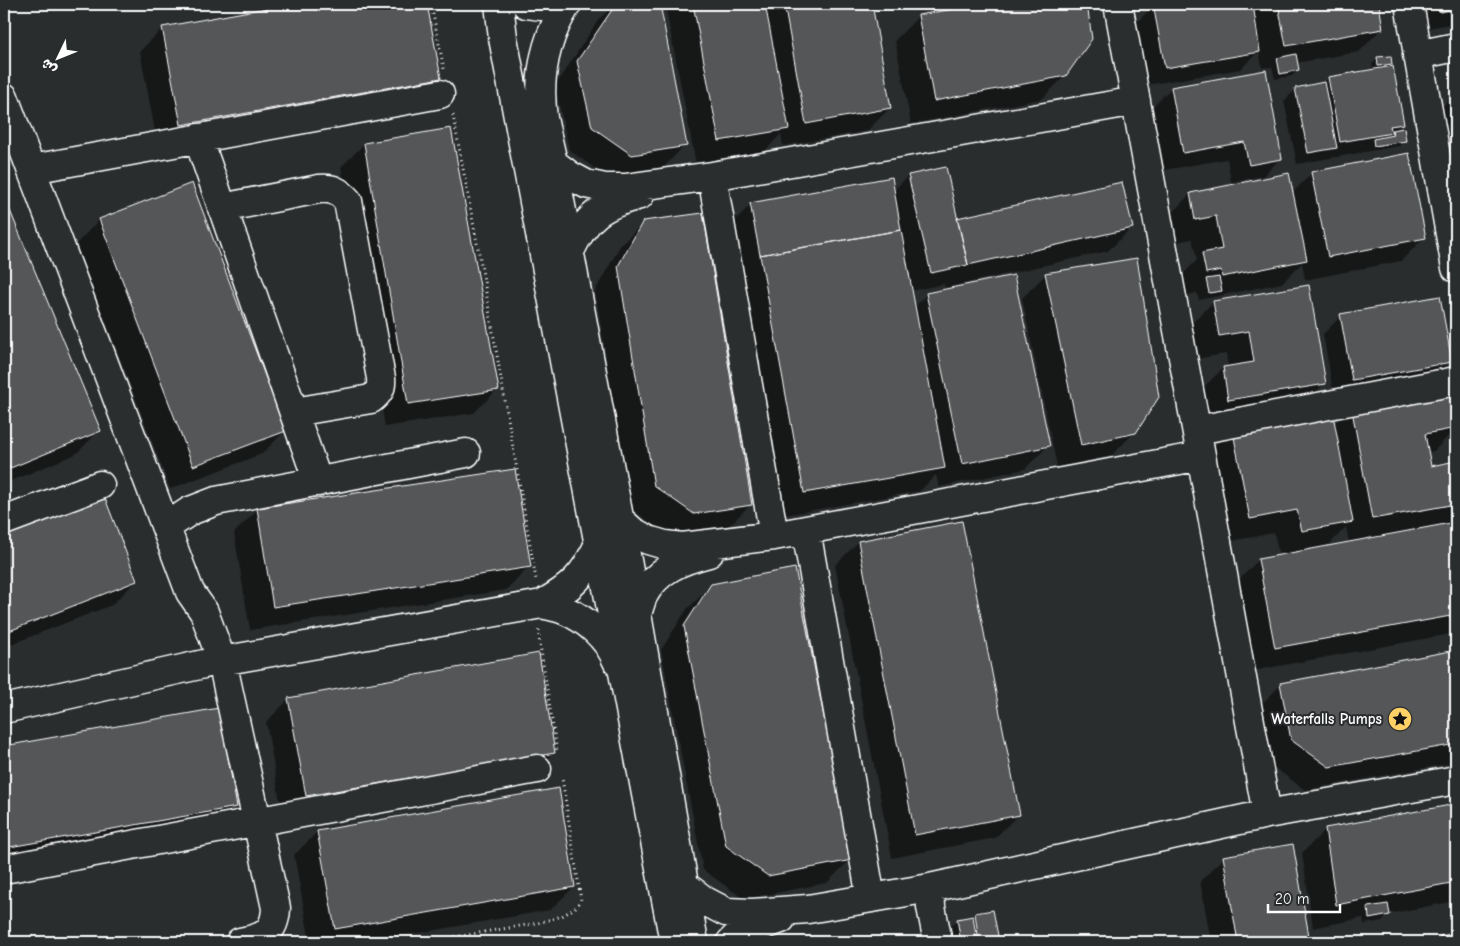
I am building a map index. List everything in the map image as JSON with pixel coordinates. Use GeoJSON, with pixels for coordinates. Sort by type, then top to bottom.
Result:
{"type":"FeatureCollection","features":[{"type":"Feature","properties":{"kind":"street"},"geometry":{"type":"LineString","coordinates":[[499,4],[503,38],[623,676],[677,942]]}},
{"type":"Feature","properties":{"kind":"street"},"geometry":{"type":"LineString","coordinates":[[526,4],[542,6],[557,4]]}},
{"type":"Feature","properties":{"kind":"street"},"geometry":{"type":"LineString","coordinates":[[567,4],[556,22],[546,48],[541,76],[543,117],[570,250],[637,614],[684,885],[677,942]]}},
{"type":"Feature","properties":{"kind":"street"},"geometry":{"type":"LineString","coordinates":[[1118,4],[1267,814]]}},
{"type":"Feature","properties":{"kind":"street"},"geometry":{"type":"LineString","coordinates":[[1409,4],[1456,268]]}},
{"type":"Feature","properties":{"kind":"street"},"geometry":{"type":"LineString","coordinates":[[1417,55],[1456,47]]}},
{"type":"Feature","properties":{"kind":"street"},"geometry":{"type":"LineString","coordinates":[[20,159],[198,138],[446,94]]}},
{"type":"Feature","properties":{"kind":"street"},"geometry":{"type":"LineString","coordinates":[[5,96],[20,159],[190,592],[204,612],[213,663],[257,821],[276,908],[275,920],[270,930],[262,937],[240,942]]}},
{"type":"Feature","properties":{"kind":"street"},"geometry":{"type":"LineString","coordinates":[[553,163],[569,175],[586,184],[605,188],[625,188],[712,176],[1136,101]]}},
{"type":"Feature","properties":{"kind":"street"},"geometry":{"type":"LineString","coordinates":[[198,138],[318,482]]}},
{"type":"Feature","properties":{"kind":"street"},"geometry":{"type":"LineString","coordinates":[[570,250],[579,233],[592,217],[609,206],[712,176]]}},
{"type":"Feature","properties":{"kind":"street"},"geometry":{"type":"LineString","coordinates":[[712,176],[774,536]]}},
{"type":"Feature","properties":{"kind":"street"},"geometry":{"type":"LineString","coordinates":[[222,208],[330,188],[340,193],[348,201],[382,386],[378,394],[371,399],[294,412]]}},
{"type":"Feature","properties":{"kind":"street"},"geometry":{"type":"LineString","coordinates":[[637,614],[643,596],[654,580],[668,568],[686,559],[774,536],[1199,443],[1456,381]]}},
{"type":"Feature","properties":{"kind":"street"},"geometry":{"type":"LineString","coordinates":[[166,527],[190,511],[209,504],[466,453]]}},
{"type":"Feature","properties":{"kind":"street"},"geometry":{"type":"LineString","coordinates":[[4,521],[100,485]]}},
{"type":"Feature","properties":{"kind":"street"},"geometry":{"type":"LineString","coordinates":[[619,519],[632,531],[648,540],[665,545],[682,546],[774,536]]}},
{"type":"Feature","properties":{"kind":"street"},"geometry":{"type":"LineString","coordinates":[[806,530],[871,898]]}},
{"type":"Feature","properties":{"kind":"street"},"geometry":{"type":"LineString","coordinates":[[4,709],[213,663],[540,604],[561,593],[577,580],[590,563],[599,544]]}},
{"type":"Feature","properties":{"kind":"street"},"geometry":{"type":"LineString","coordinates":[[540,604],[564,610],[590,626],[601,636],[614,655],[623,676]]}},
{"type":"Feature","properties":{"kind":"street"},"geometry":{"type":"LineString","coordinates":[[4,869],[552,765]]}},
{"type":"Feature","properties":{"kind":"street"},"geometry":{"type":"LineString","coordinates":[[684,885],[705,901],[726,912],[752,913],[808,910],[930,888],[1267,814],[1456,780]]}},
{"type":"Feature","properties":{"kind":"street"},"geometry":{"type":"LineString","coordinates":[[930,888],[931,907],[938,942]]}},
{"type":"Feature","properties":{"kind":"street"},"geometry":{"type":"LineString","coordinates":[[731,942],[738,935],[808,910]]}},
{"type":"Feature","properties":{"kind":"path"},"geometry":{"type":"LineString","coordinates":[[425,942],[538,923],[562,916],[575,908],[581,900],[552,765],[539,638],[540,604],[485,285],[446,94],[431,4]]}},
{"type":"Feature","properties":{"kind":"building"},"geometry":{"type":"Polygon","coordinates":[[[288,4],[427,4],[441,78],[181,125],[162,27],[288,4]]]}},
{"type":"Feature","properties":{"kind":"building"},"geometry":{"type":"Polygon","coordinates":[[[616,4],[660,4],[687,146],[632,155],[592,127],[577,61],[616,4]]]}},
{"type":"Feature","properties":{"kind":"building"},"geometry":{"type":"Polygon","coordinates":[[[693,4],[765,4],[789,129],[719,141],[693,4]]]}},
{"type":"Feature","properties":{"kind":"building"},"geometry":{"type":"Polygon","coordinates":[[[784,4],[872,4],[891,108],[806,124],[784,4]]]}},
{"type":"Feature","properties":{"kind":"building"},"geometry":{"type":"Polygon","coordinates":[[[984,4],[1087,4],[1092,39],[1066,76],[934,101],[918,15],[984,4]]]}},
{"type":"Feature","properties":{"kind":"building"},"geometry":{"type":"Polygon","coordinates":[[[1153,4],[1253,4],[1260,52],[1165,68],[1153,4]]]}},
{"type":"Feature","properties":{"kind":"building"},"geometry":{"type":"Polygon","coordinates":[[[1278,4],[1344,4],[1344,6],[1379,4],[1383,29],[1286,46],[1278,4]]]}},
{"type":"Feature","properties":{"kind":"building"},"geometry":{"type":"Polygon","coordinates":[[[1439,4],[1456,4],[1456,9],[1440,12],[1439,4]]]}},
{"type":"Feature","properties":{"kind":"building"},"geometry":{"type":"Polygon","coordinates":[[[1296,54],[1299,70],[1280,74],[1277,58],[1296,54]]]}},
{"type":"Feature","properties":{"kind":"building"},"geometry":{"type":"Polygon","coordinates":[[[1391,56],[1392,64],[1378,66],[1377,57],[1391,56]]]}},
{"type":"Feature","properties":{"kind":"building"},"geometry":{"type":"Polygon","coordinates":[[[1393,66],[1404,124],[1390,126],[1392,133],[1340,142],[1328,77],[1393,66]]]}},
{"type":"Feature","properties":{"kind":"building"},"geometry":{"type":"Polygon","coordinates":[[[1266,70],[1282,159],[1249,165],[1244,142],[1183,153],[1171,87],[1266,70]]]}},
{"type":"Feature","properties":{"kind":"building"},"geometry":{"type":"Polygon","coordinates":[[[1324,82],[1337,148],[1308,153],[1295,88],[1324,82]]]}},
{"type":"Feature","properties":{"kind":"building"},"geometry":{"type":"Polygon","coordinates":[[[451,128],[499,390],[408,404],[364,143],[451,128]]]}},
{"type":"Feature","properties":{"kind":"building"},"geometry":{"type":"Polygon","coordinates":[[[1404,128],[1406,141],[1374,146],[1373,139],[1393,135],[1392,130],[1404,128]]]}},
{"type":"Feature","properties":{"kind":"building"},"geometry":{"type":"Polygon","coordinates":[[[1409,153],[1426,238],[1328,257],[1311,172],[1409,153]]]}},
{"type":"Feature","properties":{"kind":"building"},"geometry":{"type":"Polygon","coordinates":[[[946,167],[968,265],[931,273],[908,175],[946,167]]]}},
{"type":"Feature","properties":{"kind":"building"},"geometry":{"type":"Polygon","coordinates":[[[1289,173],[1307,260],[1222,277],[1221,270],[1206,273],[1202,253],[1222,249],[1216,216],[1195,220],[1190,193],[1289,173]]]}},
{"type":"Feature","properties":{"kind":"building"},"geometry":{"type":"Polygon","coordinates":[[[892,177],[901,230],[760,255],[750,203],[892,177]]]}},
{"type":"Feature","properties":{"kind":"building"},"geometry":{"type":"Polygon","coordinates":[[[1122,182],[1133,228],[968,265],[957,218],[1122,182]]]}},
{"type":"Feature","properties":{"kind":"building"},"geometry":{"type":"Polygon","coordinates":[[[192,183],[286,431],[193,466],[99,219],[192,183]]]}},
{"type":"Feature","properties":{"kind":"building"},"geometry":{"type":"Polygon","coordinates":[[[4,196],[101,431],[8,469],[4,458],[4,196]]]}},
{"type":"Feature","properties":{"kind":"building"},"geometry":{"type":"Polygon","coordinates":[[[703,213],[752,505],[694,514],[654,486],[618,266],[643,221],[703,213]]]}},
{"type":"Feature","properties":{"kind":"building"},"geometry":{"type":"Polygon","coordinates":[[[901,230],[945,468],[804,493],[760,255],[901,230]]]}},
{"type":"Feature","properties":{"kind":"building"},"geometry":{"type":"Polygon","coordinates":[[[1137,258],[1159,397],[1136,433],[1081,445],[1045,273],[1137,258]]]}},
{"type":"Feature","properties":{"kind":"building"},"geometry":{"type":"Polygon","coordinates":[[[1014,275],[1050,446],[962,464],[926,293],[1014,275]]]}},
{"type":"Feature","properties":{"kind":"building"},"geometry":{"type":"Polygon","coordinates":[[[1219,277],[1222,291],[1209,293],[1206,279],[1219,277]]]}},
{"type":"Feature","properties":{"kind":"building"},"geometry":{"type":"Polygon","coordinates":[[[1309,285],[1326,384],[1228,400],[1223,367],[1254,362],[1249,331],[1219,336],[1213,301],[1309,285]]]}},
{"type":"Feature","properties":{"kind":"building"},"geometry":{"type":"Polygon","coordinates":[[[1440,296],[1452,362],[1352,380],[1340,314],[1440,296]]]}},
{"type":"Feature","properties":{"kind":"building"},"geometry":{"type":"Polygon","coordinates":[[[1451,387],[1456,415],[1456,428],[1425,434],[1431,466],[1456,461],[1456,504],[1372,519],[1351,405],[1451,387]]]}},
{"type":"Feature","properties":{"kind":"building"},"geometry":{"type":"Polygon","coordinates":[[[1332,409],[1353,522],[1302,531],[1297,510],[1250,519],[1232,427],[1332,409]]]}},
{"type":"Feature","properties":{"kind":"building"},"geometry":{"type":"Polygon","coordinates":[[[515,469],[531,567],[273,607],[257,508],[515,469]]]}},
{"type":"Feature","properties":{"kind":"building"},"geometry":{"type":"Polygon","coordinates":[[[101,488],[137,581],[4,633],[4,526],[101,488]]]}},
{"type":"Feature","properties":{"kind":"building"},"geometry":{"type":"Polygon","coordinates":[[[962,521],[1020,815],[915,835],[858,541],[962,521]]]}},
{"type":"Feature","properties":{"kind":"building"},"geometry":{"type":"Polygon","coordinates":[[[1456,522],[1456,615],[1275,648],[1258,559],[1456,522]]]}},
{"type":"Feature","properties":{"kind":"building"},"geometry":{"type":"Polygon","coordinates":[[[795,568],[852,860],[768,876],[726,846],[684,626],[711,584],[795,568]]]}},
{"type":"Feature","properties":{"kind":"building"},"geometry":{"type":"Polygon","coordinates":[[[1456,650],[1456,744],[1329,767],[1291,740],[1280,683],[1456,650]]]}},
{"type":"Feature","properties":{"kind":"building"},"geometry":{"type":"Polygon","coordinates":[[[539,653],[555,753],[306,796],[288,698],[539,653]]]}},
{"type":"Feature","properties":{"kind":"building"},"geometry":{"type":"Polygon","coordinates":[[[219,708],[237,807],[4,848],[4,746],[219,708]]]}},
{"type":"Feature","properties":{"kind":"building"},"geometry":{"type":"Polygon","coordinates":[[[559,788],[575,887],[335,929],[317,831],[559,788]]]}},
{"type":"Feature","properties":{"kind":"building"},"geometry":{"type":"Polygon","coordinates":[[[1456,804],[1456,882],[1336,905],[1325,828],[1456,804]]]}},
{"type":"Feature","properties":{"kind":"building"},"geometry":{"type":"Polygon","coordinates":[[[1293,844],[1310,942],[1238,942],[1223,856],[1293,844]]]}},
{"type":"Feature","properties":{"kind":"building"},"geometry":{"type":"Polygon","coordinates":[[[1388,904],[1390,915],[1369,919],[1368,907],[1388,904]]]}},
{"type":"Feature","properties":{"kind":"building"},"geometry":{"type":"Polygon","coordinates":[[[993,910],[999,941],[979,942],[975,913],[993,910]]]}},
{"type":"Feature","properties":{"kind":"building"},"geometry":{"type":"Polygon","coordinates":[[[973,916],[977,942],[961,942],[957,919],[973,916]]]}},
{"type":"Feature","properties":{"kind":"building"},"geometry":{"type":"Polygon","coordinates":[[[1456,933],[1456,942],[1442,942],[1440,936],[1456,933]]]}},
{"type":"Feature","properties":{"kind":"place","name":"Waterfalls Pumps"},"geometry":{"type":"Point","coordinates":[1400,719]}}]}
